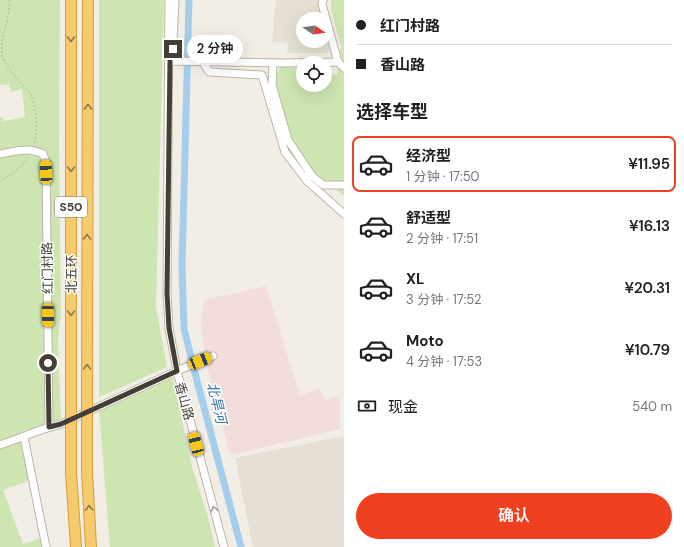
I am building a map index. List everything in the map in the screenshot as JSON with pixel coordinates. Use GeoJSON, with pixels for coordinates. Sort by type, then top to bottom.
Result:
{"type":"FeatureCollection","features":[{"type":"Feature","properties":{"kind":"highway","name":"北五环"},"geometry":{"type":"LineString","coordinates":[[71,0],[71,414],[76,547]]}},
{"type":"Feature","properties":{"kind":"highway","name":"北五环"},"geometry":{"type":"LineString","coordinates":[[88,0],[87,471],[91,547]]}},
{"type":"Feature","properties":{"kind":"street","name":"香山路"},"geometry":{"type":"LineString","coordinates":[[169,0],[169,328],[177,371],[224,547]]}},
{"type":"Feature","properties":{"kind":"street","name":"香山路"},"geometry":{"type":"LineString","coordinates":[[170,61],[173,49],[174,0]]}},
{"type":"Feature","properties":{"kind":"street"},"geometry":{"type":"LineString","coordinates":[[322,0],[338,62],[344,68]]}},
{"type":"Feature","properties":{"kind":"street"},"geometry":{"type":"LineString","coordinates":[[170,61],[273,63],[338,62]]}},
{"type":"Feature","properties":{"kind":"street"},"geometry":{"type":"LineString","coordinates":[[203,62],[209,72],[262,75],[285,152],[308,182],[344,214]]}},
{"type":"Feature","properties":{"kind":"street"},"geometry":{"type":"LineString","coordinates":[[273,63],[272,85],[288,140],[312,176],[323,185],[344,185]]}},
{"type":"Feature","properties":{"kind":"street"},"geometry":{"type":"LineString","coordinates":[[0,154],[27,149],[32,150]]}},
{"type":"Feature","properties":{"kind":"street","name":"红门村路"},"geometry":{"type":"LineString","coordinates":[[32,150],[37,150],[43,154],[46,162],[49,427]]}},
{"type":"Feature","properties":{"kind":"street"},"geometry":{"type":"LineString","coordinates":[[0,445],[61,424],[185,367],[213,356]]}},
{"type":"Feature","properties":{"kind":"street"},"geometry":{"type":"LineString","coordinates":[[24,437],[46,547]]}},
{"type":"Feature","properties":{"kind":"path"},"geometry":{"type":"LineString","coordinates":[[0,182],[24,164],[32,150],[36,136],[37,121],[30,92],[22,86],[7,66],[2,54],[0,45],[10,8],[9,0]]}},
{"type":"Feature","properties":{"kind":"shaded area"},"geometry":{"type":"Polygon","coordinates":[[[276,0],[323,0],[325,12],[296,12],[296,48],[331,48],[330,52],[287,53],[288,43],[272,42],[276,0]]]}},
{"type":"Feature","properties":{"kind":"shaded area"},"geometry":{"type":"Polygon","coordinates":[[[266,286],[300,396],[320,389],[325,400],[340,396],[340,429],[237,454],[230,454],[208,370],[201,326],[204,300],[266,286]]]}},
{"type":"Feature","properties":{"kind":"shaded area"},"geometry":{"type":"Polygon","coordinates":[[[344,436],[344,547],[253,547],[235,458],[344,436]]]}},
{"type":"Feature","properties":{"kind":"green space"},"geometry":{"type":"Polygon","coordinates":[[[0,0],[60,0],[59,147],[61,314],[58,340],[61,419],[20,432],[29,481],[3,490],[23,544],[41,538],[43,547],[0,547],[0,117],[2,117],[3,121],[25,117],[22,89],[11,92],[9,84],[0,85],[0,0]]]}},
{"type":"Feature","properties":{"kind":"green space"},"geometry":{"type":"Polygon","coordinates":[[[99,0],[164,0],[156,307],[167,367],[99,397],[99,0]]]}},
{"type":"Feature","properties":{"kind":"green space"},"geometry":{"type":"Polygon","coordinates":[[[331,0],[344,0],[344,196],[295,157],[274,78],[281,66],[296,68],[296,92],[332,92],[332,74],[337,75],[341,47],[331,9],[331,0]]]}},
{"type":"Feature","properties":{"kind":"green space"},"geometry":{"type":"Polygon","coordinates":[[[173,378],[192,467],[208,517],[215,547],[110,547],[99,410],[173,378]]]}},
{"type":"Feature","properties":{"kind":"waterway","name":"北旱河"},"geometry":{"type":"LineString","coordinates":[[189,0],[182,266],[184,329],[241,547]]}},
{"type":"Feature","properties":{"kind":"route"},"geometry":{"type":"LineString","coordinates":[[48,363],[49,427],[61,424],[177,371],[169,328],[167,293],[170,61],[173,49]]}}]}
